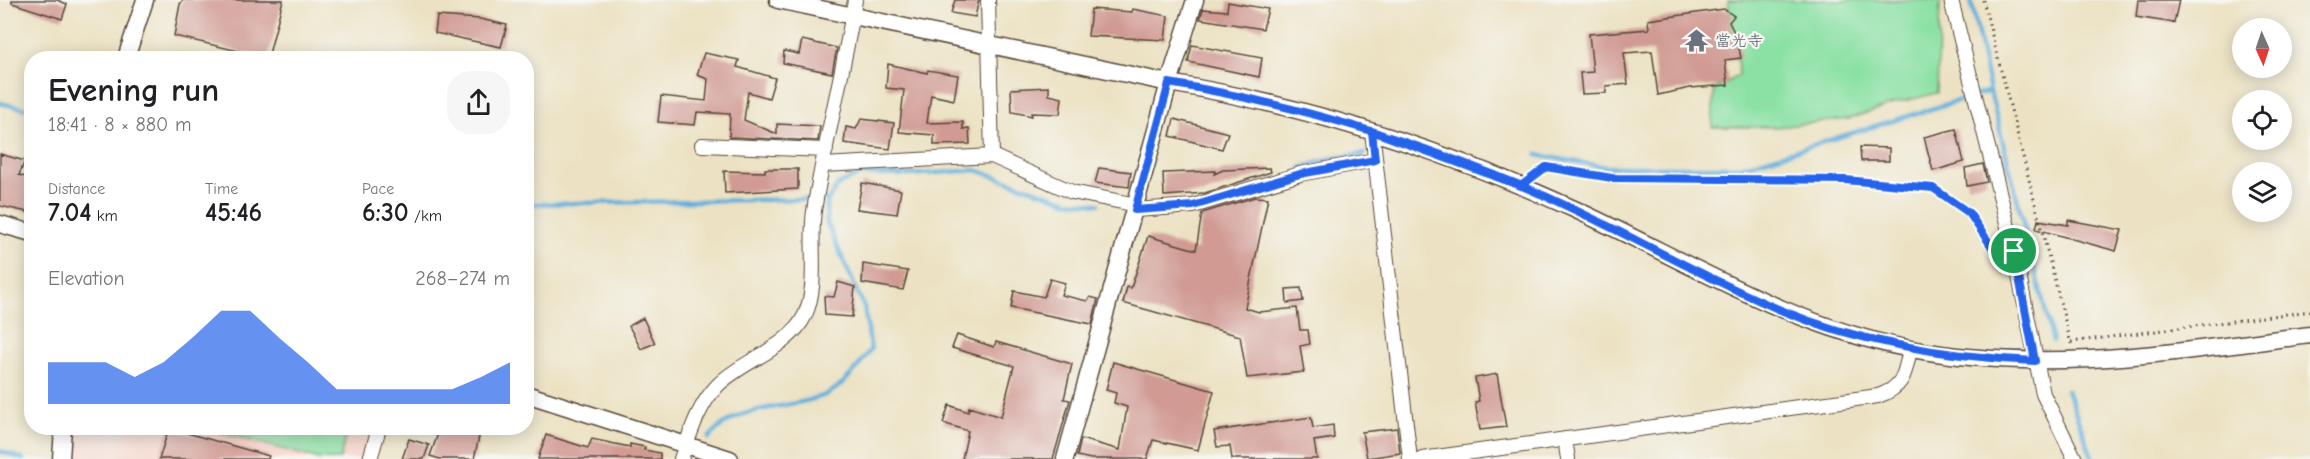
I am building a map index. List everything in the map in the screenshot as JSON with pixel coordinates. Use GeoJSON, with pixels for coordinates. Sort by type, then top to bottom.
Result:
{"type":"FeatureCollection","features":[{"type":"Feature","properties":{"kind":"street"},"geometry":{"type":"LineString","coordinates":[[128,51],[145,0]]}},
{"type":"Feature","properties":{"kind":"street"},"geometry":{"type":"LineString","coordinates":[[778,0],[853,8],[989,44],[1226,93],[1372,131],[1521,186],[1786,312],[1910,349],[2035,361],[2077,361],[2142,357],[2310,335]]}},
{"type":"Feature","properties":{"kind":"street"},"geometry":{"type":"LineString","coordinates":[[988,0],[992,156]]}},
{"type":"Feature","properties":{"kind":"street"},"geometry":{"type":"LineString","coordinates":[[1065,459],[1169,83],[1195,0]]}},
{"type":"Feature","properties":{"kind":"street"},"geometry":{"type":"LineString","coordinates":[[1951,0],[1978,116],[2014,251],[2043,394],[2075,459]]}},
{"type":"Feature","properties":{"kind":"street"},"geometry":{"type":"LineString","coordinates":[[683,452],[702,407],[716,386],[737,368],[790,334],[805,316],[811,295],[814,214],[853,8]]}},
{"type":"Feature","properties":{"kind":"street"},"geometry":{"type":"LineString","coordinates":[[1372,131],[1368,161],[1410,459]]}},
{"type":"Feature","properties":{"kind":"street"},"geometry":{"type":"LineString","coordinates":[[702,145],[826,150]]}},
{"type":"Feature","properties":{"kind":"street"},"geometry":{"type":"LineString","coordinates":[[824,165],[992,156],[1072,192],[1136,207],[1193,206],[1300,174],[1368,161]]}},
{"type":"Feature","properties":{"kind":"street"},"geometry":{"type":"LineString","coordinates":[[0,224],[24,231]]}},
{"type":"Feature","properties":{"kind":"street"},"geometry":{"type":"LineString","coordinates":[[1422,459],[1878,396],[1893,391],[1901,380],[1910,349]]}},
{"type":"Feature","properties":{"kind":"street"},"geometry":{"type":"LineString","coordinates":[[534,397],[683,452],[730,459]]}},
{"type":"Feature","properties":{"kind":"street"},"geometry":{"type":"LineString","coordinates":[[61,459],[63,435]]}},
{"type":"Feature","properties":{"kind":"street"},"geometry":{"type":"LineString","coordinates":[[370,459],[376,435]]}},
{"type":"Feature","properties":{"kind":"street"},"geometry":{"type":"LineString","coordinates":[[1565,439],[1568,459]]}},
{"type":"Feature","properties":{"kind":"path"},"geometry":{"type":"LineString","coordinates":[[1983,0],[2070,342],[2077,361]]}},
{"type":"Feature","properties":{"kind":"path"},"geometry":{"type":"LineString","coordinates":[[1521,186],[1546,167],[1612,178],[1845,180],[1933,188],[1969,213],[1996,253],[2014,251]]}},
{"type":"Feature","properties":{"kind":"path"},"geometry":{"type":"LineString","coordinates":[[2070,342],[2310,311]]}},
{"type":"Feature","properties":{"kind":"shaded area"},"geometry":{"type":"Polygon","coordinates":[[[78,435],[378,435],[373,459],[77,459],[78,435]]]}},
{"type":"Feature","properties":{"kind":"green space"},"geometry":{"type":"Polygon","coordinates":[[[1728,0],[1940,0],[1937,93],[1896,103],[1849,119],[1776,127],[1712,127],[1714,89],[1739,75],[1728,0]]]}},
{"type":"Feature","properties":{"kind":"green space"},"geometry":{"type":"Polygon","coordinates":[[[231,435],[346,435],[340,459],[319,459],[231,435]]]}},
{"type":"Feature","properties":{"kind":"building"},"geometry":{"type":"Polygon","coordinates":[[[12,0],[57,0],[67,4],[62,19],[12,3],[12,0]]]}},
{"type":"Feature","properties":{"kind":"building"},"geometry":{"type":"Polygon","coordinates":[[[183,0],[283,0],[270,51],[238,51],[174,36],[180,4],[183,0]]]}},
{"type":"Feature","properties":{"kind":"building"},"geometry":{"type":"Polygon","coordinates":[[[955,0],[979,0],[975,17],[951,13],[955,0]]]}},
{"type":"Feature","properties":{"kind":"building"},"geometry":{"type":"Polygon","coordinates":[[[2138,0],[2179,0],[2174,23],[2136,17],[2138,0]]]}},
{"type":"Feature","properties":{"kind":"building"},"geometry":{"type":"Polygon","coordinates":[[[1228,2],[1268,9],[1263,29],[1200,19],[1203,9],[1227,11],[1228,2]]]}},
{"type":"Feature","properties":{"kind":"building"},"geometry":{"type":"Polygon","coordinates":[[[1091,9],[1132,12],[1133,9],[1168,16],[1165,40],[1088,36],[1091,9]]]}},
{"type":"Feature","properties":{"kind":"building"},"geometry":{"type":"Polygon","coordinates":[[[1724,9],[1734,16],[1729,22],[1737,38],[1741,58],[1725,60],[1728,85],[1690,88],[1658,95],[1652,51],[1624,53],[1628,84],[1606,86],[1606,93],[1582,94],[1580,73],[1593,72],[1589,34],[1649,29],[1648,20],[1724,9]]]}},
{"type":"Feature","properties":{"kind":"building"},"geometry":{"type":"Polygon","coordinates":[[[437,16],[480,19],[507,25],[501,47],[435,33],[437,16]]]}},
{"type":"Feature","properties":{"kind":"building"},"geometry":{"type":"Polygon","coordinates":[[[802,40],[837,48],[832,73],[783,63],[784,51],[799,54],[802,40]]]}},
{"type":"Feature","properties":{"kind":"building"},"geometry":{"type":"Polygon","coordinates":[[[1192,45],[1262,58],[1259,77],[1188,62],[1192,45]]]}},
{"type":"Feature","properties":{"kind":"building"},"geometry":{"type":"Polygon","coordinates":[[[704,53],[739,60],[737,67],[775,78],[769,98],[748,92],[744,120],[777,134],[777,124],[820,126],[818,141],[729,137],[730,114],[697,112],[695,125],[658,122],[661,96],[706,101],[708,79],[697,75],[704,53]]]}},
{"type":"Feature","properties":{"kind":"building"},"geometry":{"type":"Polygon","coordinates":[[[888,64],[927,73],[928,70],[958,75],[954,100],[931,95],[927,123],[963,122],[963,129],[969,128],[970,144],[934,145],[934,135],[899,132],[904,90],[886,88],[888,64]]]}},
{"type":"Feature","properties":{"kind":"building"},"geometry":{"type":"Polygon","coordinates":[[[1049,87],[1049,95],[1062,98],[1060,114],[1031,113],[1032,116],[1012,112],[1011,89],[1049,87]]]}},
{"type":"Feature","properties":{"kind":"building"},"geometry":{"type":"Polygon","coordinates":[[[861,119],[894,123],[890,149],[844,143],[846,127],[856,129],[861,119]]]}},
{"type":"Feature","properties":{"kind":"building"},"geometry":{"type":"Polygon","coordinates":[[[1174,119],[1228,133],[1222,149],[1170,136],[1174,119]]]}},
{"type":"Feature","properties":{"kind":"building"},"geometry":{"type":"Polygon","coordinates":[[[1956,129],[1964,162],[1933,171],[1924,137],[1956,129]]]}},
{"type":"Feature","properties":{"kind":"building"},"geometry":{"type":"Polygon","coordinates":[[[1860,147],[1889,148],[1889,161],[1861,161],[1860,147]]]}},
{"type":"Feature","properties":{"kind":"building"},"geometry":{"type":"Polygon","coordinates":[[[0,154],[24,161],[19,175],[24,177],[24,211],[0,206],[0,154]]]}},
{"type":"Feature","properties":{"kind":"building"},"geometry":{"type":"Polygon","coordinates":[[[1983,164],[1987,182],[1967,186],[1965,168],[1983,164]]]}},
{"type":"Feature","properties":{"kind":"building"},"geometry":{"type":"Polygon","coordinates":[[[1099,168],[1131,172],[1129,187],[1095,183],[1099,168]]]}},
{"type":"Feature","properties":{"kind":"building"},"geometry":{"type":"Polygon","coordinates":[[[1270,168],[1271,172],[1205,193],[1164,196],[1163,173],[1215,171],[1214,174],[1223,170],[1270,168]]]}},
{"type":"Feature","properties":{"kind":"building"},"geometry":{"type":"Polygon","coordinates":[[[765,169],[798,169],[798,189],[725,193],[724,171],[765,172],[765,169]]]}},
{"type":"Feature","properties":{"kind":"building"},"geometry":{"type":"Polygon","coordinates":[[[862,183],[901,190],[897,214],[857,209],[862,183]]]}},
{"type":"Feature","properties":{"kind":"building"},"geometry":{"type":"Polygon","coordinates":[[[1255,197],[1268,198],[1245,308],[1259,312],[1297,308],[1300,330],[1308,330],[1310,344],[1300,346],[1304,372],[1247,378],[1240,336],[1123,303],[1127,287],[1131,288],[1148,236],[1196,250],[1202,213],[1255,197]]]}},
{"type":"Feature","properties":{"kind":"building"},"geometry":{"type":"Polygon","coordinates":[[[2038,220],[2068,225],[2068,220],[2122,230],[2116,251],[2036,229],[2038,220]]]}},
{"type":"Feature","properties":{"kind":"building"},"geometry":{"type":"Polygon","coordinates":[[[863,264],[908,271],[903,290],[862,283],[863,264]]]}},
{"type":"Feature","properties":{"kind":"building"},"geometry":{"type":"Polygon","coordinates":[[[1050,279],[1065,283],[1061,295],[1087,301],[1090,297],[1098,299],[1092,324],[1011,308],[1014,291],[1044,297],[1050,279]]]}},
{"type":"Feature","properties":{"kind":"building"},"geometry":{"type":"Polygon","coordinates":[[[838,282],[855,287],[852,317],[825,315],[824,296],[834,297],[838,282]]]}},
{"type":"Feature","properties":{"kind":"building"},"geometry":{"type":"Polygon","coordinates":[[[1301,288],[1303,301],[1287,303],[1286,289],[1301,288]]]}},
{"type":"Feature","properties":{"kind":"building"},"geometry":{"type":"Polygon","coordinates":[[[643,318],[655,343],[641,349],[629,326],[643,318]]]}},
{"type":"Feature","properties":{"kind":"building"},"geometry":{"type":"Polygon","coordinates":[[[957,335],[994,347],[996,342],[1072,364],[1064,399],[1070,400],[1053,459],[962,459],[968,431],[943,423],[949,405],[968,412],[969,407],[1001,417],[1014,366],[952,348],[957,335]]]}},
{"type":"Feature","properties":{"kind":"building"},"geometry":{"type":"Polygon","coordinates":[[[1113,362],[1214,391],[1198,450],[1153,440],[1147,459],[1091,459],[1077,456],[1081,439],[1120,450],[1127,407],[1114,403],[1116,393],[1106,390],[1113,362]]]}},
{"type":"Feature","properties":{"kind":"building"},"geometry":{"type":"Polygon","coordinates":[[[1497,374],[1506,427],[1480,430],[1475,402],[1479,401],[1475,378],[1497,374]]]}},
{"type":"Feature","properties":{"kind":"building"},"geometry":{"type":"Polygon","coordinates":[[[1311,417],[1313,428],[1333,425],[1334,438],[1314,441],[1317,459],[1232,459],[1230,446],[1217,447],[1214,431],[1311,417]]]}},
{"type":"Feature","properties":{"kind":"building"},"geometry":{"type":"Polygon","coordinates":[[[1397,428],[1400,453],[1367,458],[1362,432],[1397,428]]]}},
{"type":"Feature","properties":{"kind":"building"},"geometry":{"type":"Polygon","coordinates":[[[167,435],[194,435],[269,456],[268,459],[159,459],[167,435]]]}},
{"type":"Feature","properties":{"kind":"building"},"geometry":{"type":"Polygon","coordinates":[[[438,435],[479,435],[474,459],[440,459],[430,456],[438,435]]]}},
{"type":"Feature","properties":{"kind":"building"},"geometry":{"type":"Polygon","coordinates":[[[546,435],[588,448],[592,439],[630,447],[630,444],[645,447],[644,450],[660,453],[660,459],[538,459],[546,435]]]}},
{"type":"Feature","properties":{"kind":"building"},"geometry":{"type":"Polygon","coordinates":[[[409,439],[429,445],[424,459],[402,459],[409,439]]]}},
{"type":"Feature","properties":{"kind":"waterway"},"geometry":{"type":"LineString","coordinates":[[1971,0],[1990,91],[2053,341]]}},
{"type":"Feature","properties":{"kind":"waterway"},"geometry":{"type":"LineString","coordinates":[[1537,155],[1606,167],[1741,167],[1990,91]]}},
{"type":"Feature","properties":{"kind":"waterway"},"geometry":{"type":"LineString","coordinates":[[0,103],[24,108]]}},
{"type":"Feature","properties":{"kind":"waterway"},"geometry":{"type":"LineString","coordinates":[[1301,168],[1332,158],[1365,154]]}},
{"type":"Feature","properties":{"kind":"waterway"},"geometry":{"type":"LineString","coordinates":[[822,199],[828,200],[838,185],[860,174],[909,175],[976,170],[1067,201],[1099,204]]}},
{"type":"Feature","properties":{"kind":"waterway"},"geometry":{"type":"LineString","coordinates":[[534,204],[809,199]]}},
{"type":"Feature","properties":{"kind":"waterway"},"geometry":{"type":"LineString","coordinates":[[709,438],[720,426],[734,418],[825,395],[851,375],[871,349],[864,307],[827,223],[828,200]]}},
{"type":"Feature","properties":{"kind":"waterway"},"geometry":{"type":"LineString","coordinates":[[2067,390],[2093,459]]}},
{"type":"Feature","properties":{"kind":"waterway"},"geometry":{"type":"LineString","coordinates":[[0,451],[23,459]]}},
{"type":"Feature","properties":{"kind":"place","name":"當光寺"},"geometry":{"type":"Point","coordinates":[1697,41]}},
{"type":"Feature","properties":{"kind":"route"},"geometry":{"type":"LineString","coordinates":[[2014,251],[1996,253],[1969,213],[1933,188],[1845,180],[1717,177],[1612,178],[1546,167],[1521,186],[1372,131],[1375,160],[1300,174],[1193,206],[1135,210],[1169,83],[1226,93],[1372,131],[1446,158],[1521,186],[1786,312],[1828,327],[1910,349],[1964,356],[2035,361],[2014,251]]}}]}
